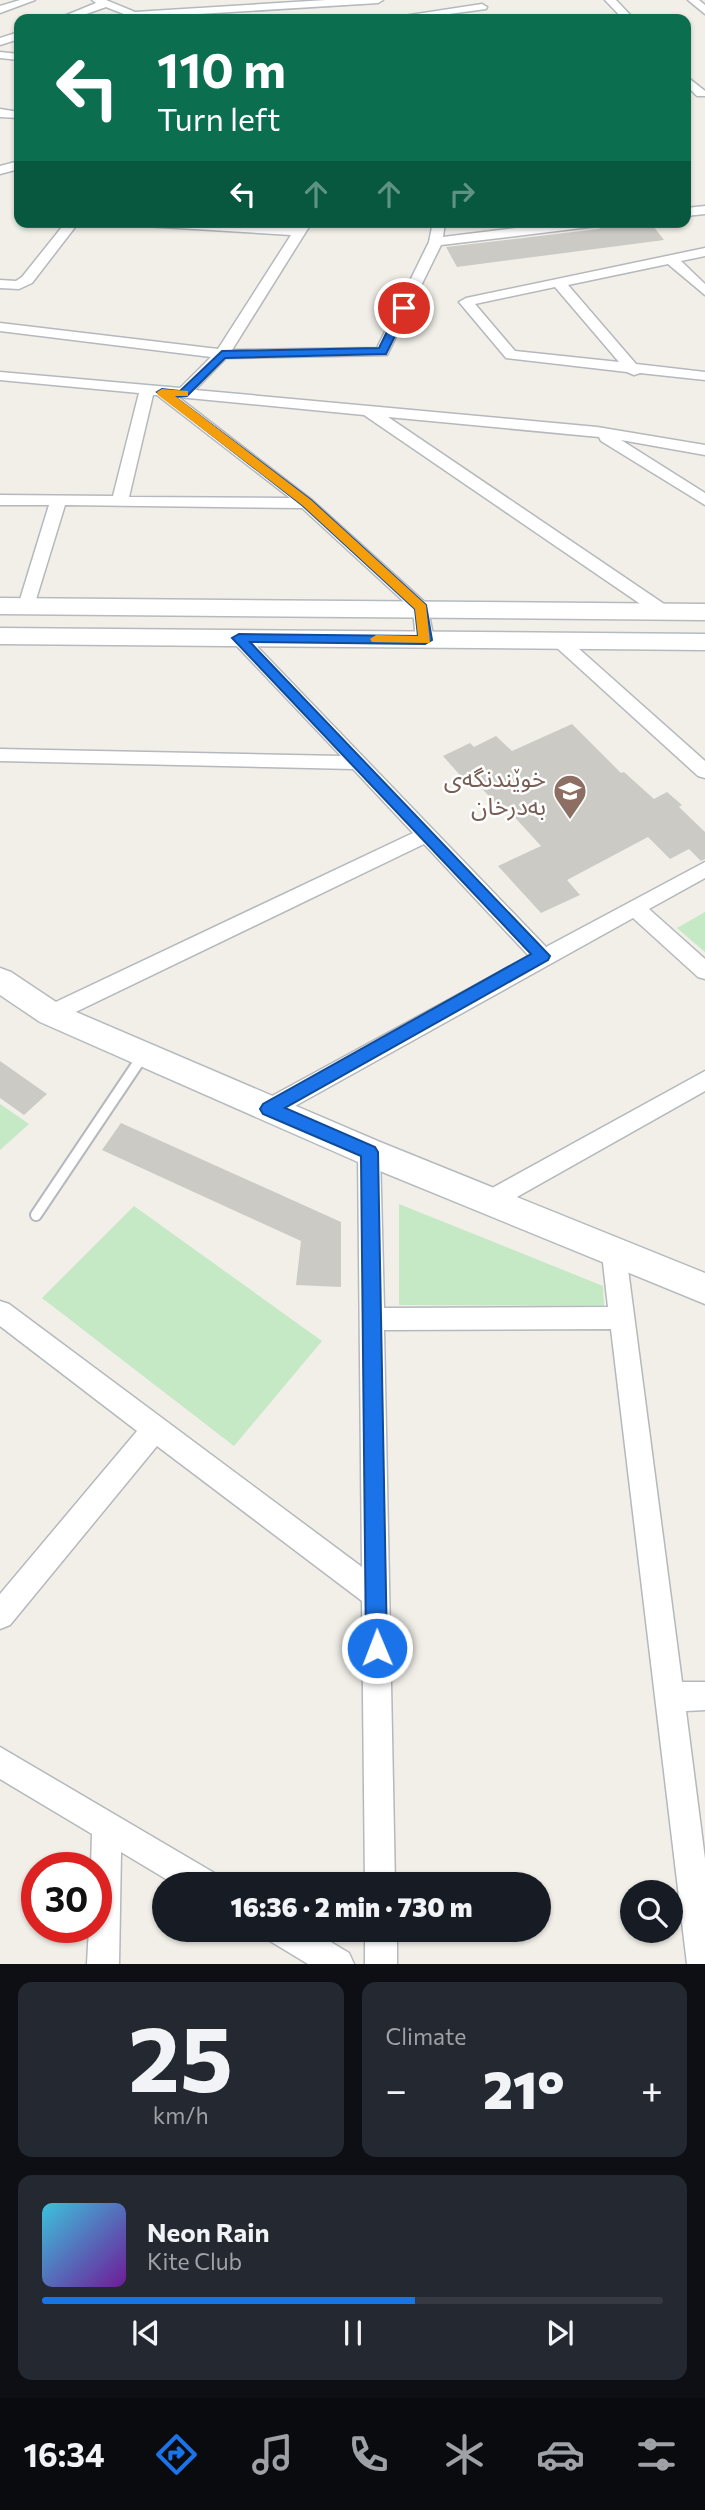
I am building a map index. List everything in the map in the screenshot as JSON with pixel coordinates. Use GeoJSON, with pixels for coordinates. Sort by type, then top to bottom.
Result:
{"type":"FeatureCollection","features":[{"type":"Feature","properties":{"kind":"street"},"geometry":{"type":"LineString","coordinates":[[0,10],[30,0]]}},
{"type":"Feature","properties":{"kind":"street"},"geometry":{"type":"LineString","coordinates":[[610,0],[624,14]]}},
{"type":"Feature","properties":{"kind":"street"},"geometry":{"type":"LineString","coordinates":[[693,0],[705,11]]}},
{"type":"Feature","properties":{"kind":"street"},"geometry":{"type":"LineString","coordinates":[[73,14],[101,2],[127,14]]}},
{"type":"Feature","properties":{"kind":"street"},"geometry":{"type":"LineString","coordinates":[[417,14],[486,2]]}},
{"type":"Feature","properties":{"kind":"street"},"geometry":{"type":"LineString","coordinates":[[186,14],[379,3]]}},
{"type":"Feature","properties":{"kind":"street"},"geometry":{"type":"LineString","coordinates":[[0,284],[25,282],[68,228]]}},
{"type":"Feature","properties":{"kind":"street"},"geometry":{"type":"LineString","coordinates":[[183,394],[222,355],[302,228]]}},
{"type":"Feature","properties":{"kind":"street"},"geometry":{"type":"LineString","coordinates":[[0,327],[222,355],[382,352],[436,242],[435,228]]}},
{"type":"Feature","properties":{"kind":"street"},"geometry":{"type":"LineString","coordinates":[[436,242],[549,228]]}},
{"type":"Feature","properties":{"kind":"street"},"geometry":{"type":"LineString","coordinates":[[705,252],[466,302],[511,355],[634,371],[705,376]]}},
{"type":"Feature","properties":{"kind":"street"},"geometry":{"type":"LineString","coordinates":[[672,260],[705,291]]}},
{"type":"Feature","properties":{"kind":"street"},"geometry":{"type":"LineString","coordinates":[[559,283],[634,371]]}},
{"type":"Feature","properties":{"kind":"street"},"geometry":{"type":"LineString","coordinates":[[1,379],[367,409],[597,432],[705,450]]}},
{"type":"Feature","properties":{"kind":"street"},"geometry":{"type":"LineString","coordinates":[[120,501],[155,392]]}},
{"type":"Feature","properties":{"kind":"street"},"geometry":{"type":"LineString","coordinates":[[155,392],[306,503],[421,608],[425,640]]}},
{"type":"Feature","properties":{"kind":"street"},"geometry":{"type":"LineString","coordinates":[[367,409],[664,612]]}},
{"type":"Feature","properties":{"kind":"street"},"geometry":{"type":"LineString","coordinates":[[597,432],[705,500]]}},
{"type":"Feature","properties":{"kind":"street"},"geometry":{"type":"LineString","coordinates":[[0,500],[306,503]]}},
{"type":"Feature","properties":{"kind":"street"},"geometry":{"type":"LineString","coordinates":[[26,606],[58,501]]}},
{"type":"Feature","properties":{"kind":"street"},"geometry":{"type":"LineString","coordinates":[[0,606],[705,612]]}},
{"type":"Feature","properties":{"kind":"street"},"geometry":{"type":"LineString","coordinates":[[0,636],[562,643],[705,642]]}},
{"type":"Feature","properties":{"kind":"street"},"geometry":{"type":"LineString","coordinates":[[239,638],[542,956]]}},
{"type":"Feature","properties":{"kind":"street"},"geometry":{"type":"LineString","coordinates":[[562,643],[705,771]]}},
{"type":"Feature","properties":{"kind":"street"},"geometry":{"type":"LineString","coordinates":[[0,755],[361,763]]}},
{"type":"Feature","properties":{"kind":"street"},"geometry":{"type":"LineString","coordinates":[[51,1014],[428,834]]}},
{"type":"Feature","properties":{"kind":"street"},"geometry":{"type":"LineString","coordinates":[[269,1109],[542,956],[705,869]]}},
{"type":"Feature","properties":{"kind":"street"},"geometry":{"type":"LineString","coordinates":[[635,908],[705,971]]}},
{"type":"Feature","properties":{"kind":"street"},"geometry":{"type":"LineString","coordinates":[[0,980],[51,1014],[369,1152],[705,1289]]}},
{"type":"Feature","properties":{"kind":"street"},"geometry":{"type":"LineString","coordinates":[[491,1200],[705,1080]]}},
{"type":"Feature","properties":{"kind":"street"},"geometry":{"type":"LineString","coordinates":[[369,1152],[380,1872]]}},
{"type":"Feature","properties":{"kind":"street"},"geometry":{"type":"LineString","coordinates":[[614,1254],[703,1964]]}},
{"type":"Feature","properties":{"kind":"street"},"geometry":{"type":"LineString","coordinates":[[0,1312],[376,1595]]}},
{"type":"Feature","properties":{"kind":"street"},"geometry":{"type":"LineString","coordinates":[[371,1319],[622,1318]]}},
{"type":"Feature","properties":{"kind":"street"},"geometry":{"type":"LineString","coordinates":[[0,1615],[155,1429]]}},
{"type":"Feature","properties":{"kind":"street"},"geometry":{"type":"LineString","coordinates":[[670,1697],[705,1696]]}},
{"type":"Feature","properties":{"kind":"street"},"geometry":{"type":"LineString","coordinates":[[0,1762],[183,1872]]}},
{"type":"Feature","properties":{"kind":"street"},"geometry":{"type":"LineString","coordinates":[[103,1964],[107,1827]]}},
{"type":"Feature","properties":{"kind":"street"},"geometry":{"type":"LineString","coordinates":[[301,1942],[338,1964]]}},
{"type":"Feature","properties":{"kind":"street"},"geometry":{"type":"LineString","coordinates":[[381,1942],[381,1964]]}},
{"type":"Feature","properties":{"kind":"lane"},"geometry":{"type":"LineString","coordinates":[[36,1215],[144,1054]]}},
{"type":"Feature","properties":{"kind":"green space"},"geometry":{"type":"Polygon","coordinates":[[[705,912],[705,952],[677,928],[705,912]]]}},
{"type":"Feature","properties":{"kind":"green space"},"geometry":{"type":"Polygon","coordinates":[[[0,1104],[29,1124],[0,1150],[0,1104]]]}},
{"type":"Feature","properties":{"kind":"green space"},"geometry":{"type":"Polygon","coordinates":[[[399,1204],[603,1286],[604,1306],[399,1305],[399,1204]]]}},
{"type":"Feature","properties":{"kind":"green space"},"geometry":{"type":"Polygon","coordinates":[[[134,1206],[322,1341],[234,1446],[42,1298],[134,1206]]]}},
{"type":"Feature","properties":{"kind":"building"},"geometry":{"type":"Polygon","coordinates":[[[655,228],[664,240],[457,267],[446,247],[598,229],[655,228]]]}},
{"type":"Feature","properties":{"kind":"building"},"geometry":{"type":"Polygon","coordinates":[[[572,724],[621,773],[624,772],[654,799],[667,792],[682,805],[679,807],[705,832],[705,859],[701,861],[689,849],[670,859],[648,837],[567,880],[580,895],[541,913],[498,866],[541,846],[507,809],[503,811],[473,779],[466,782],[443,756],[470,743],[474,747],[496,736],[512,751],[572,724]]]}},
{"type":"Feature","properties":{"kind":"building"},"geometry":{"type":"Polygon","coordinates":[[[0,1061],[47,1094],[24,1115],[0,1098],[0,1061]]]}},
{"type":"Feature","properties":{"kind":"building"},"geometry":{"type":"Polygon","coordinates":[[[121,1123],[341,1222],[341,1287],[296,1285],[301,1241],[102,1150],[121,1123]]]}},
{"type":"Feature","properties":{"kind":"slow traffic"},"geometry":{"type":"LineString","coordinates":[[184,393],[162,392],[306,503],[421,608],[425,640],[376,639]]}},
{"type":"Feature","properties":{"kind":"place","name":"خوێندنگەی بەدرخان"},"geometry":{"type":"Point","coordinates":[570,821]}},
{"type":"Feature","properties":{"kind":"route"},"geometry":{"type":"LineString","coordinates":[[377,1648],[369,1152],[269,1109],[542,956],[239,638],[425,640],[421,608],[306,503],[162,392],[183,394],[222,355],[382,352],[404,308]]}}]}
